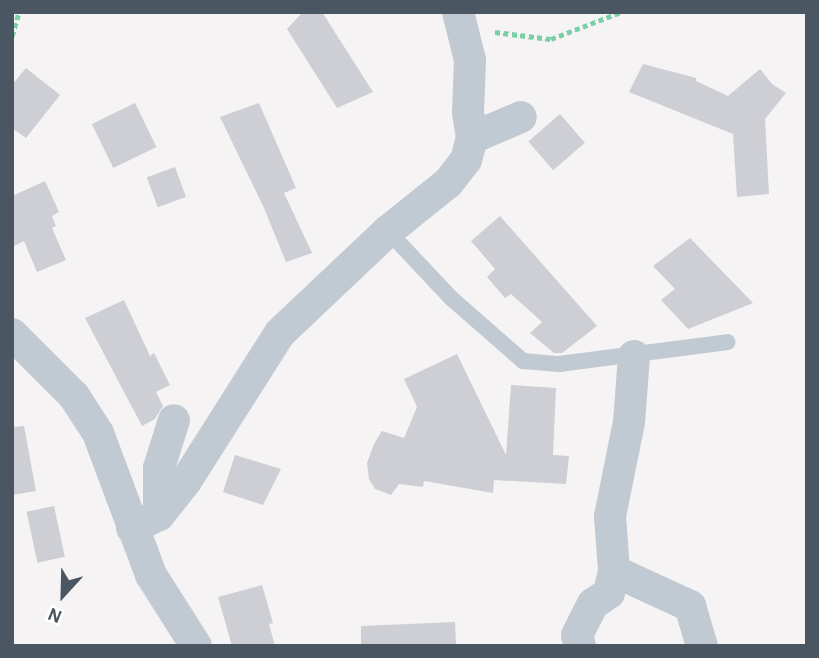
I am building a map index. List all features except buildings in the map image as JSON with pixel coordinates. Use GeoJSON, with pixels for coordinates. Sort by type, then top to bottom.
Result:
{"type":"FeatureCollection","features":[{"type":"Feature","properties":{"kind":"street"},"geometry":{"type":"LineString","coordinates":[[146,521],[186,481],[280,333],[387,231],[448,183],[466,160],[472,138],[468,112],[470,60],[458,12]]}},
{"type":"Feature","properties":{"kind":"street"},"geometry":{"type":"LineString","coordinates":[[472,138],[521,117]]}},
{"type":"Feature","properties":{"kind":"street"},"geometry":{"type":"LineString","coordinates":[[12,334],[74,396],[98,433],[146,521],[151,575],[197,646]]}},
{"type":"Feature","properties":{"kind":"street"},"geometry":{"type":"LineString","coordinates":[[580,646],[577,635],[593,604],[609,593],[614,571],[610,516],[629,422],[634,356]]}},
{"type":"Feature","properties":{"kind":"street"},"geometry":{"type":"LineString","coordinates":[[146,521],[157,494],[159,468],[174,420]]}},
{"type":"Feature","properties":{"kind":"street"},"geometry":{"type":"LineString","coordinates":[[614,571],[690,606],[702,646]]}},
{"type":"Feature","properties":{"kind":"lane"},"geometry":{"type":"LineString","coordinates":[[387,231],[451,298],[523,361],[559,364],[728,342]]}},
{"type":"Feature","properties":{"kind":"path"},"geometry":{"type":"LineString","coordinates":[[12,36],[19,12]]}},
{"type":"Feature","properties":{"kind":"path"},"geometry":{"type":"LineString","coordinates":[[488,31],[551,39],[621,12]]}}]}
